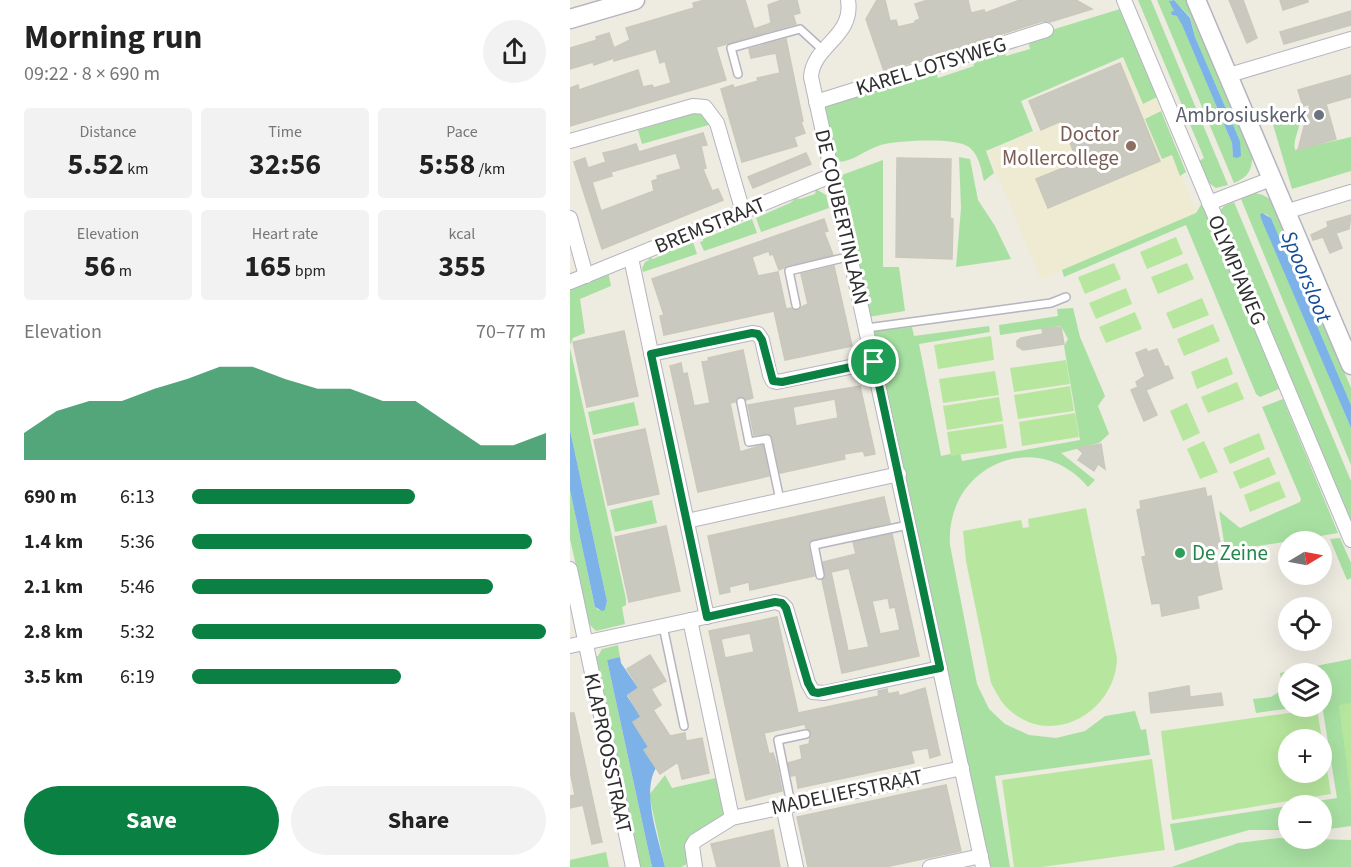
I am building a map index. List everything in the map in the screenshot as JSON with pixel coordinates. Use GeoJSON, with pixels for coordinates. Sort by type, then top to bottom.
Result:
{"type":"FeatureCollection","features":[{"type":"Feature","properties":{"kind":"main road"},"geometry":{"type":"LineString","coordinates":[[570,19],[635,0]]}},
{"type":"Feature","properties":{"kind":"main road"},"geometry":{"type":"LineString","coordinates":[[1196,0],[1351,365]]}},
{"type":"Feature","properties":{"kind":"street","name":"DE COUBERTINLAAN"},"geometry":{"type":"LineString","coordinates":[[848,0],[849,16],[844,28],[812,69],[816,102],[982,862]]}},
{"type":"Feature","properties":{"kind":"street","name":"OLYMPIAWEG"},"geometry":{"type":"LineString","coordinates":[[1124,0],[1351,540]]}},
{"type":"Feature","properties":{"kind":"street","name":"KAREL LOTSYWEG"},"geometry":{"type":"LineString","coordinates":[[816,102],[1046,30]]}},
{"type":"Feature","properties":{"kind":"street"},"geometry":{"type":"LineString","coordinates":[[1229,75],[1351,39]]}},
{"type":"Feature","properties":{"kind":"street"},"geometry":{"type":"LineString","coordinates":[[570,141],[693,106],[705,107],[717,123],[743,212]]}},
{"type":"Feature","properties":{"kind":"street","name":"BREMSTRAAT"},"geometry":{"type":"LineString","coordinates":[[586,276],[833,176]]}},
{"type":"Feature","properties":{"kind":"street"},"geometry":{"type":"LineString","coordinates":[[1209,203],[1271,179]]}},
{"type":"Feature","properties":{"kind":"street"},"geometry":{"type":"LineString","coordinates":[[1285,212],[1351,192]]}},
{"type":"Feature","properties":{"kind":"street"},"geometry":{"type":"LineString","coordinates":[[570,218],[586,276],[570,282]]}},
{"type":"Feature","properties":{"kind":"street"},"geometry":{"type":"LineString","coordinates":[[631,258],[707,617]]}},
{"type":"Feature","properties":{"kind":"street"},"geometry":{"type":"LineString","coordinates":[[651,354],[752,333],[758,334],[762,340],[773,381],[782,382],[874,362]]}},
{"type":"Feature","properties":{"kind":"street"},"geometry":{"type":"LineString","coordinates":[[687,521],[899,474]]}},
{"type":"Feature","properties":{"kind":"street","name":"KLAPROOSSTRAAT"},"geometry":{"type":"LineString","coordinates":[[570,569],[633,867]]}},
{"type":"Feature","properties":{"kind":"street"},"geometry":{"type":"LineString","coordinates":[[570,646],[775,602],[782,603],[786,608],[808,683],[813,692],[818,693],[940,668]]}},
{"type":"Feature","properties":{"kind":"street"},"geometry":{"type":"LineString","coordinates":[[690,620],[732,818]]}},
{"type":"Feature","properties":{"kind":"street","name":"MADELIEFSTRAAT"},"geometry":{"type":"LineString","coordinates":[[695,867],[692,846],[694,841],[732,818],[962,768]]}},
{"type":"Feature","properties":{"kind":"street"},"geometry":{"type":"LineString","coordinates":[[787,805],[796,867]]}},
{"type":"Feature","properties":{"kind":"street"},"geometry":{"type":"LineString","coordinates":[[930,867],[982,862]]}},
{"type":"Feature","properties":{"kind":"lane"},"geometry":{"type":"LineString","coordinates":[[738,74],[731,48],[800,29],[824,51]]}},
{"type":"Feature","properties":{"kind":"lane"},"geometry":{"type":"LineString","coordinates":[[796,305],[789,271],[851,256]]}},
{"type":"Feature","properties":{"kind":"lane"},"geometry":{"type":"LineString","coordinates":[[867,328],[1051,303],[1066,297]]}},
{"type":"Feature","properties":{"kind":"lane"},"geometry":{"type":"LineString","coordinates":[[741,402],[749,442],[767,439],[780,500]]}},
{"type":"Feature","properties":{"kind":"lane"},"geometry":{"type":"LineString","coordinates":[[820,575],[814,545],[909,524]]}},
{"type":"Feature","properties":{"kind":"lane"},"geometry":{"type":"LineString","coordinates":[[663,626],[684,726]]}},
{"type":"Feature","properties":{"kind":"lane"},"geometry":{"type":"LineString","coordinates":[[787,805],[778,740],[806,734]]}},
{"type":"Feature","properties":{"kind":"shaded area"},"geometry":{"type":"Polygon","coordinates":[[[1124,61],[1142,104],[1157,98],[1162,110],[1148,116],[1165,158],[1173,155],[1197,214],[1041,280],[988,152],[1040,130],[1028,101],[1124,61]]]}},
{"type":"Feature","properties":{"kind":"green space"},"geometry":{"type":"Polygon","coordinates":[[[1138,0],[1151,0],[1228,185],[1216,188],[1209,183],[1199,161],[1204,158],[1138,0]]]}},
{"type":"Feature","properties":{"kind":"green space"},"geometry":{"type":"Polygon","coordinates":[[[1157,0],[1171,0],[1174,11],[1172,15],[1178,16],[1182,25],[1232,143],[1233,157],[1240,141],[1195,37],[1190,17],[1174,0],[1188,0],[1252,149],[1250,170],[1234,183],[1157,0]]]}},
{"type":"Feature","properties":{"kind":"green space"},"geometry":{"type":"Polygon","coordinates":[[[1120,9],[1157,97],[1143,104],[1123,57],[1021,101],[1033,131],[986,151],[994,173],[984,181],[979,162],[972,150],[962,144],[952,142],[925,140],[886,144],[845,161],[835,161],[825,107],[828,102],[935,70],[938,78],[974,66],[972,59],[1004,49],[1006,56],[1030,49],[1028,40],[1045,32],[1120,9]]]}},
{"type":"Feature","properties":{"kind":"green space"},"geometry":{"type":"Polygon","coordinates":[[[701,111],[712,124],[642,144],[638,130],[686,116],[689,112],[701,111]]]}},
{"type":"Feature","properties":{"kind":"green space"},"geometry":{"type":"Polygon","coordinates":[[[1161,111],[1186,172],[1180,176],[1172,155],[1162,159],[1145,119],[1161,111]]]}},
{"type":"Feature","properties":{"kind":"green space"},"geometry":{"type":"Polygon","coordinates":[[[1299,114],[1300,123],[1295,150],[1351,137],[1351,171],[1292,189],[1272,121],[1299,114]]]}},
{"type":"Feature","properties":{"kind":"green space"},"geometry":{"type":"Polygon","coordinates":[[[959,157],[970,159],[978,200],[995,226],[1011,259],[956,267],[961,208],[959,157]]]}},
{"type":"Feature","properties":{"kind":"green space"},"geometry":{"type":"Polygon","coordinates":[[[883,160],[883,267],[899,267],[905,311],[868,317],[839,176],[883,160]]]}},
{"type":"Feature","properties":{"kind":"green space"},"geometry":{"type":"Polygon","coordinates":[[[816,189],[826,195],[829,208],[761,232],[756,218],[796,198],[800,199],[815,194],[816,189]]]}},
{"type":"Feature","properties":{"kind":"green space"},"geometry":{"type":"Polygon","coordinates":[[[1255,193],[1273,201],[1351,388],[1351,405],[1271,218],[1266,214],[1260,215],[1351,428],[1351,465],[1241,199],[1255,193]]]}},
{"type":"Feature","properties":{"kind":"green space"},"geometry":{"type":"Polygon","coordinates":[[[1234,202],[1351,481],[1351,532],[1218,213],[1224,206],[1234,202]]]}},
{"type":"Feature","properties":{"kind":"green space"},"geometry":{"type":"Polygon","coordinates":[[[1202,203],[1279,389],[1260,397],[1256,394],[1186,225],[1064,277],[1062,270],[1196,213],[1202,203]]]}},
{"type":"Feature","properties":{"kind":"green space"},"geometry":{"type":"Polygon","coordinates":[[[752,219],[757,233],[704,251],[700,242],[703,239],[752,219]]]}},
{"type":"Feature","properties":{"kind":"green space"},"geometry":{"type":"Polygon","coordinates":[[[1176,237],[1183,254],[1147,269],[1140,252],[1176,237]]]}},
{"type":"Feature","properties":{"kind":"green space"},"geometry":{"type":"Polygon","coordinates":[[[693,242],[697,254],[643,272],[642,268],[649,260],[648,257],[653,259],[667,253],[669,249],[675,250],[693,242]]]}},
{"type":"Feature","properties":{"kind":"green space"},"geometry":{"type":"Polygon","coordinates":[[[1114,263],[1121,279],[1085,294],[1078,277],[1114,263]]]}},
{"type":"Feature","properties":{"kind":"green space"},"geometry":{"type":"Polygon","coordinates":[[[1187,263],[1194,279],[1158,294],[1151,277],[1187,263]]]}},
{"type":"Feature","properties":{"kind":"green space"},"geometry":{"type":"Polygon","coordinates":[[[608,272],[611,286],[580,299],[585,333],[573,338],[570,345],[570,288],[608,272]]]}},
{"type":"Feature","properties":{"kind":"green space"},"geometry":{"type":"Polygon","coordinates":[[[1126,288],[1132,304],[1096,319],[1089,303],[1126,288]]]}},
{"type":"Feature","properties":{"kind":"green space"},"geometry":{"type":"Polygon","coordinates":[[[1202,298],[1209,315],[1173,329],[1166,313],[1202,298]]]}},
{"type":"Feature","properties":{"kind":"green space"},"geometry":{"type":"Polygon","coordinates":[[[1073,308],[1080,337],[1105,396],[1098,406],[1109,434],[1099,443],[1061,453],[1095,480],[1088,487],[1067,469],[1044,459],[1020,458],[998,464],[978,476],[962,494],[952,517],[950,545],[977,684],[989,709],[1005,724],[1029,735],[1056,738],[1085,731],[1105,716],[1135,711],[1141,730],[1146,729],[1150,755],[995,776],[1010,867],[989,867],[870,332],[912,327],[914,336],[989,326],[990,332],[919,344],[941,456],[960,452],[962,461],[1080,440],[1064,346],[1068,339],[1061,326],[1000,335],[999,325],[1058,316],[1057,309],[1073,308]]]}},
{"type":"Feature","properties":{"kind":"green space"},"geometry":{"type":"Polygon","coordinates":[[[1135,312],[1142,329],[1106,343],[1099,327],[1135,312]]]}},
{"type":"Feature","properties":{"kind":"green space"},"geometry":{"type":"Polygon","coordinates":[[[1213,324],[1220,341],[1184,356],[1177,339],[1213,324]]]}},
{"type":"Feature","properties":{"kind":"green space"},"geometry":{"type":"Polygon","coordinates":[[[991,336],[994,360],[938,369],[934,345],[991,336]]]}},
{"type":"Feature","properties":{"kind":"green space"},"geometry":{"type":"Polygon","coordinates":[[[570,348],[626,599],[626,605],[622,607],[625,624],[596,631],[589,624],[570,539],[570,490],[595,607],[598,610],[605,610],[607,601],[570,430],[570,348]]]}},
{"type":"Feature","properties":{"kind":"green space"},"geometry":{"type":"Polygon","coordinates":[[[1227,357],[1233,374],[1197,389],[1191,372],[1227,357]]]}},
{"type":"Feature","properties":{"kind":"green space"},"geometry":{"type":"Polygon","coordinates":[[[1066,360],[1070,384],[1014,392],[1010,368],[1066,360]]]}},
{"type":"Feature","properties":{"kind":"green space"},"geometry":{"type":"Polygon","coordinates":[[[995,371],[999,395],[943,403],[939,379],[995,371]]]}},
{"type":"Feature","properties":{"kind":"green space"},"geometry":{"type":"Polygon","coordinates":[[[1237,382],[1244,399],[1208,413],[1201,397],[1237,382]]]}},
{"type":"Feature","properties":{"kind":"green space"},"geometry":{"type":"Polygon","coordinates":[[[1070,386],[1074,411],[1018,419],[1014,395],[1070,386]]]}},
{"type":"Feature","properties":{"kind":"green space"},"geometry":{"type":"Polygon","coordinates":[[[999,397],[1003,421],[947,430],[943,406],[999,397]]]}},
{"type":"Feature","properties":{"kind":"green space"},"geometry":{"type":"Polygon","coordinates":[[[1283,399],[1338,533],[1278,531],[1278,543],[1228,551],[1225,548],[1219,511],[1240,528],[1300,502],[1301,499],[1262,407],[1283,399]]]}},
{"type":"Feature","properties":{"kind":"green space"},"geometry":{"type":"Polygon","coordinates":[[[634,402],[639,425],[593,435],[588,412],[634,402]]]}},
{"type":"Feature","properties":{"kind":"green space"},"geometry":{"type":"Polygon","coordinates":[[[1187,403],[1200,433],[1183,441],[1170,411],[1187,403]]]}},
{"type":"Feature","properties":{"kind":"green space"},"geometry":{"type":"Polygon","coordinates":[[[1075,413],[1079,437],[1022,446],[1019,422],[1075,413]]]}},
{"type":"Feature","properties":{"kind":"green space"},"geometry":{"type":"Polygon","coordinates":[[[1003,424],[1007,448],[951,456],[947,432],[1003,424]]]}},
{"type":"Feature","properties":{"kind":"green space"},"geometry":{"type":"Polygon","coordinates":[[[1259,433],[1265,449],[1230,464],[1223,448],[1259,433]]]}},
{"type":"Feature","properties":{"kind":"green space"},"geometry":{"type":"Polygon","coordinates":[[[1204,441],[1218,472],[1200,479],[1187,449],[1204,441]]]}},
{"type":"Feature","properties":{"kind":"green space"},"geometry":{"type":"Polygon","coordinates":[[[1269,457],[1276,474],[1240,489],[1233,472],[1269,457]]]}},
{"type":"Feature","properties":{"kind":"green space"},"geometry":{"type":"Polygon","coordinates":[[[1279,481],[1286,497],[1250,512],[1244,495],[1279,481]]]}},
{"type":"Feature","properties":{"kind":"green space"},"geometry":{"type":"Polygon","coordinates":[[[652,500],[657,523],[615,532],[610,510],[652,500]]]}},
{"type":"Feature","properties":{"kind":"green space"},"geometry":{"type":"Polygon","coordinates":[[[1086,508],[1117,658],[1114,676],[1107,693],[1095,707],[1065,724],[1048,726],[1030,722],[1013,713],[1000,699],[991,683],[966,561],[963,531],[1021,520],[1023,528],[1029,527],[1028,519],[1086,508]]]}},
{"type":"Feature","properties":{"kind":"green space"},"geometry":{"type":"Polygon","coordinates":[[[1340,538],[1351,563],[1351,578],[1347,580],[1332,544],[1332,539],[1340,538]]]}},
{"type":"Feature","properties":{"kind":"green space"},"geometry":{"type":"Polygon","coordinates":[[[618,645],[620,657],[607,660],[652,867],[640,867],[595,656],[598,656],[602,649],[618,645]]]}},
{"type":"Feature","properties":{"kind":"green space"},"geometry":{"type":"Polygon","coordinates":[[[1351,659],[1351,826],[1332,829],[1332,799],[1337,798],[1332,767],[1332,729],[1326,729],[1324,717],[1332,717],[1331,663],[1351,659]]]}},
{"type":"Feature","properties":{"kind":"green space"},"geometry":{"type":"Polygon","coordinates":[[[1278,692],[1278,710],[1256,713],[1253,699],[1271,697],[1278,692]]]}},
{"type":"Feature","properties":{"kind":"green space"},"geometry":{"type":"Polygon","coordinates":[[[1351,703],[1351,798],[1339,705],[1351,703]]]}},
{"type":"Feature","properties":{"kind":"green space"},"geometry":{"type":"Polygon","coordinates":[[[1278,714],[1278,717],[1318,717],[1320,729],[1278,729],[1278,783],[1329,783],[1331,794],[1278,795],[1278,803],[1172,820],[1161,731],[1278,714]]]}},
{"type":"Feature","properties":{"kind":"green space"},"geometry":{"type":"Polygon","coordinates":[[[1152,759],[1165,850],[1042,867],[1014,867],[1002,780],[1152,759]]]}},
{"type":"Feature","properties":{"kind":"green space"},"geometry":{"type":"Polygon","coordinates":[[[665,775],[672,788],[716,778],[722,790],[724,814],[691,836],[689,863],[681,867],[665,867],[649,795],[665,775]]]}},
{"type":"Feature","properties":{"kind":"green space"},"geometry":{"type":"Polygon","coordinates":[[[1278,808],[1278,830],[1249,830],[1175,851],[1170,824],[1278,808]]]}},
{"type":"Feature","properties":{"kind":"green space"},"geometry":{"type":"Polygon","coordinates":[[[1278,838],[1278,849],[1332,849],[1332,839],[1351,840],[1351,867],[1172,867],[1238,843],[1278,838]]]}},
{"type":"Feature","properties":{"kind":"green space"},"geometry":{"type":"Polygon","coordinates":[[[606,852],[609,867],[570,867],[570,860],[606,852]]]}},
{"type":"Feature","properties":{"kind":"water"},"geometry":{"type":"Polygon","coordinates":[[[1174,0],[1190,18],[1195,37],[1240,141],[1241,156],[1237,158],[1233,157],[1232,143],[1182,25],[1177,16],[1172,15],[1171,12],[1174,11],[1169,1],[1174,0]]]}},
{"type":"Feature","properties":{"kind":"water"},"geometry":{"type":"Polygon","coordinates":[[[1262,213],[1271,218],[1351,405],[1351,428],[1262,221],[1260,215],[1262,213]]]}},
{"type":"Feature","properties":{"kind":"water"},"geometry":{"type":"Polygon","coordinates":[[[570,430],[607,601],[605,610],[602,611],[595,607],[570,490],[570,430]]]}},
{"type":"Feature","properties":{"kind":"water"},"geometry":{"type":"Polygon","coordinates":[[[620,657],[621,663],[638,688],[627,696],[641,717],[633,723],[648,747],[644,750],[656,768],[650,790],[651,803],[665,867],[652,867],[607,660],[620,657]]]}},
{"type":"Feature","properties":{"kind":"building"},"geometry":{"type":"Polygon","coordinates":[[[705,0],[745,0],[754,29],[771,23],[768,5],[782,0],[797,0],[800,13],[793,15],[796,24],[716,47],[726,80],[570,126],[570,88],[578,85],[579,90],[638,70],[643,87],[652,85],[654,88],[671,83],[665,61],[660,63],[656,49],[614,61],[614,58],[594,65],[593,62],[570,69],[570,48],[597,40],[596,37],[609,33],[614,48],[630,40],[626,28],[694,8],[693,3],[705,0]]]}},
{"type":"Feature","properties":{"kind":"building"},"geometry":{"type":"Polygon","coordinates":[[[877,0],[885,0],[890,21],[896,20],[898,27],[915,23],[920,19],[915,4],[928,0],[968,0],[971,13],[984,10],[985,13],[1020,0],[1076,0],[1092,9],[1050,22],[1043,21],[884,71],[866,19],[877,0]]]}},
{"type":"Feature","properties":{"kind":"building"},"geometry":{"type":"Polygon","coordinates":[[[1229,0],[1243,0],[1257,38],[1247,43],[1229,0]]]}},
{"type":"Feature","properties":{"kind":"building"},"geometry":{"type":"Polygon","coordinates":[[[1280,0],[1308,0],[1308,2],[1283,10],[1280,0]]]}},
{"type":"Feature","properties":{"kind":"building"},"geometry":{"type":"Polygon","coordinates":[[[1351,11],[1351,25],[1284,44],[1280,32],[1351,11]]]}},
{"type":"Feature","properties":{"kind":"building"},"geometry":{"type":"Polygon","coordinates":[[[786,39],[805,133],[794,137],[797,146],[742,162],[721,89],[733,85],[734,88],[758,81],[757,78],[780,73],[776,53],[751,58],[749,49],[786,39]]]}},
{"type":"Feature","properties":{"kind":"building"},"geometry":{"type":"Polygon","coordinates":[[[1120,63],[1160,161],[1048,208],[1036,179],[1078,162],[1061,121],[1041,130],[1029,101],[1120,63]]]}},
{"type":"Feature","properties":{"kind":"building","name":"Ambrosiuskerk"},"geometry":{"type":"Polygon","coordinates":[[[1351,75],[1351,97],[1326,104],[1336,139],[1298,150],[1310,104],[1303,106],[1298,90],[1351,75]]]}},
{"type":"Feature","properties":{"kind":"building"},"geometry":{"type":"Polygon","coordinates":[[[703,133],[707,145],[701,146],[706,168],[703,169],[712,191],[718,189],[723,200],[602,249],[574,162],[585,158],[588,168],[606,162],[603,153],[636,144],[639,152],[703,133]],[[676,153],[611,172],[612,176],[592,182],[601,211],[654,191],[652,181],[658,179],[657,176],[681,169],[676,153]]]}},
{"type":"Feature","properties":{"kind":"building"},"geometry":{"type":"Polygon","coordinates":[[[806,153],[811,164],[753,188],[748,177],[806,153]]]}},
{"type":"Feature","properties":{"kind":"building"},"geometry":{"type":"Polygon","coordinates":[[[897,158],[951,159],[952,259],[896,257],[897,158]]]}},
{"type":"Feature","properties":{"kind":"building"},"geometry":{"type":"Polygon","coordinates":[[[1351,215],[1349,229],[1336,233],[1342,248],[1330,253],[1323,237],[1313,240],[1311,235],[1328,227],[1327,222],[1351,215]]]}},
{"type":"Feature","properties":{"kind":"building"},"geometry":{"type":"Polygon","coordinates":[[[824,219],[828,231],[824,232],[833,255],[779,270],[773,254],[770,255],[769,251],[752,257],[758,276],[778,272],[786,309],[795,310],[808,304],[801,274],[834,266],[852,346],[785,360],[774,311],[664,335],[660,316],[664,315],[652,279],[824,219]]]}},
{"type":"Feature","properties":{"kind":"building"},"geometry":{"type":"Polygon","coordinates":[[[1061,327],[1064,344],[1023,350],[1017,346],[1017,341],[1021,338],[1043,334],[1042,329],[1061,327]]]}},
{"type":"Feature","properties":{"kind":"building"},"geometry":{"type":"Polygon","coordinates":[[[624,331],[638,396],[587,407],[573,342],[624,331]]]}},
{"type":"Feature","properties":{"kind":"building"},"geometry":{"type":"Polygon","coordinates":[[[1146,349],[1148,352],[1157,349],[1173,378],[1146,390],[1157,415],[1144,421],[1131,390],[1138,387],[1136,382],[1145,376],[1136,353],[1146,349]]]}},
{"type":"Feature","properties":{"kind":"building"},"geometry":{"type":"Polygon","coordinates":[[[743,350],[753,398],[746,400],[739,397],[735,402],[730,403],[740,452],[763,445],[769,476],[698,492],[670,366],[681,363],[683,374],[687,373],[694,406],[710,403],[702,362],[709,361],[708,358],[743,350]]]}},
{"type":"Feature","properties":{"kind":"building"},"geometry":{"type":"Polygon","coordinates":[[[860,386],[875,454],[865,456],[863,451],[844,454],[845,459],[780,473],[772,437],[768,434],[754,435],[748,405],[860,386]],[[835,399],[793,407],[796,426],[838,418],[835,399]]]}},
{"type":"Feature","properties":{"kind":"building"},"geometry":{"type":"Polygon","coordinates":[[[645,429],[659,494],[608,505],[594,440],[645,429]]]}},
{"type":"Feature","properties":{"kind":"building"},"geometry":{"type":"Polygon","coordinates":[[[1101,444],[1105,469],[1098,464],[1094,471],[1078,460],[1083,453],[1077,448],[1101,444]]]}},
{"type":"Feature","properties":{"kind":"building","name":"De Zeine"},"geometry":{"type":"Polygon","coordinates":[[[1205,488],[1207,497],[1211,496],[1221,548],[1214,549],[1222,589],[1197,596],[1199,608],[1162,616],[1160,603],[1152,604],[1142,557],[1146,556],[1137,510],[1141,509],[1140,501],[1205,488]]]}},
{"type":"Feature","properties":{"kind":"building"},"geometry":{"type":"Polygon","coordinates":[[[884,497],[890,523],[810,541],[808,544],[814,576],[750,590],[749,582],[729,587],[730,592],[720,594],[708,536],[884,497]]]}},
{"type":"Feature","properties":{"kind":"building"},"geometry":{"type":"Polygon","coordinates":[[[666,526],[680,591],[629,602],[615,537],[666,526]]]}},
{"type":"Feature","properties":{"kind":"building"},"geometry":{"type":"Polygon","coordinates":[[[892,534],[919,656],[842,673],[822,580],[825,576],[823,562],[856,554],[853,542],[892,534]],[[849,568],[831,572],[848,651],[869,647],[849,568]],[[888,598],[872,601],[880,634],[900,630],[895,607],[890,608],[888,598]]]}},
{"type":"Feature","properties":{"kind":"building"},"geometry":{"type":"Polygon","coordinates":[[[777,617],[798,713],[879,696],[878,691],[887,689],[888,694],[898,692],[899,696],[925,688],[940,755],[930,758],[928,748],[911,751],[914,763],[798,788],[796,775],[791,776],[788,763],[802,759],[800,746],[809,744],[811,731],[806,728],[805,724],[764,733],[769,754],[773,753],[777,765],[782,791],[746,800],[709,631],[777,617]],[[750,633],[721,639],[725,658],[754,652],[750,633]]]}},
{"type":"Feature","properties":{"kind":"building"},"geometry":{"type":"Polygon","coordinates":[[[650,655],[666,681],[651,689],[661,705],[653,710],[670,736],[685,733],[686,741],[702,738],[709,773],[682,779],[678,762],[660,774],[644,750],[649,747],[633,722],[641,717],[628,695],[639,688],[627,669],[650,655]]]}},
{"type":"Feature","properties":{"kind":"building"},"geometry":{"type":"Polygon","coordinates":[[[1189,686],[1190,697],[1221,693],[1223,705],[1151,713],[1149,693],[1189,686]]]}},
{"type":"Feature","properties":{"kind":"building"},"geometry":{"type":"Polygon","coordinates":[[[570,713],[574,713],[602,842],[592,844],[583,805],[570,808],[570,796],[575,795],[570,771],[570,713]]]}},
{"type":"Feature","properties":{"kind":"building"},"geometry":{"type":"Polygon","coordinates":[[[946,785],[961,851],[885,867],[808,867],[797,817],[946,785]]]}},
{"type":"Feature","properties":{"kind":"building"},"geometry":{"type":"Polygon","coordinates":[[[773,830],[780,867],[717,867],[711,844],[773,830]]]}},
{"type":"Feature","properties":{"kind":"place","name":"Ambrosiuskerk"},"geometry":{"type":"Point","coordinates":[1319,115]}},
{"type":"Feature","properties":{"kind":"place","name":"Doctor Mollercollege"},"geometry":{"type":"Point","coordinates":[1131,146]}},
{"type":"Feature","properties":{"kind":"place","name":"De Zeine"},"geometry":{"type":"Point","coordinates":[1180,553]}},
{"type":"Feature","properties":{"kind":"route"},"geometry":{"type":"LineString","coordinates":[[752,333],[758,334],[762,340],[773,381],[782,382],[874,362],[940,668],[818,693],[810,689],[786,608],[782,603],[775,602],[707,617],[651,354],[752,333]]}},
{"type":"Feature","properties":{"kind":"water label","name":"Spoorsloot"},"geometry":{"type":"Point","coordinates":[1307,276]}}]}
